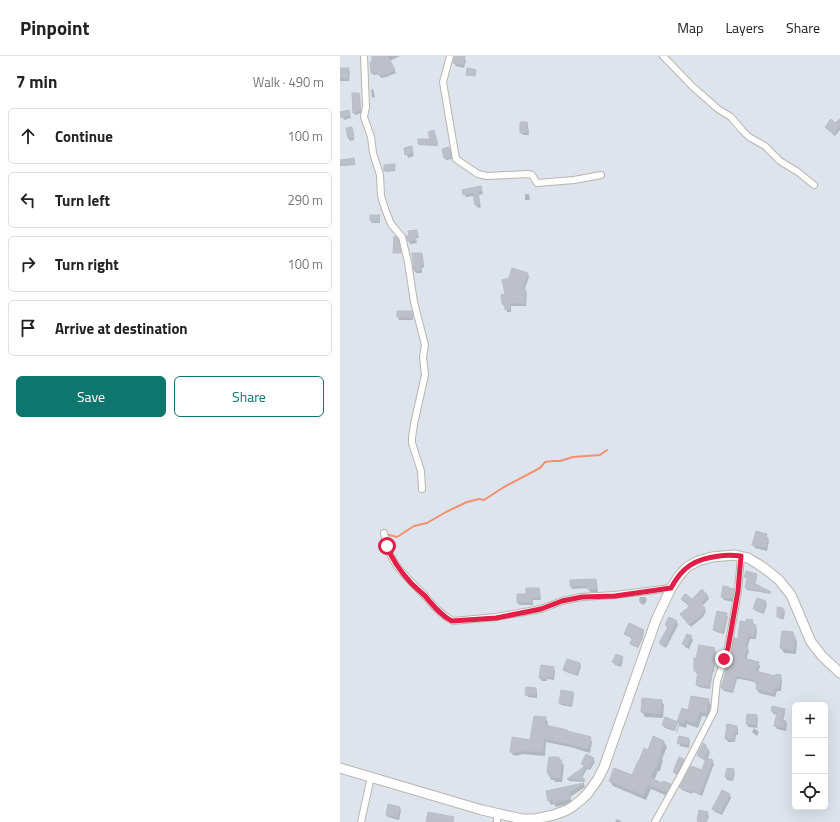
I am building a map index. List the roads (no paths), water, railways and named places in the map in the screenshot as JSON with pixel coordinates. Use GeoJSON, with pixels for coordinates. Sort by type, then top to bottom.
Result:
{"type":"FeatureCollection","features":[{"type":"Feature","properties":{"kind":"main road"},"geometry":{"type":"LineString","coordinates":[[340,768],[497,818],[535,819],[560,813],[572,807],[588,793],[604,767],[656,620],[671,588],[682,571],[704,559],[734,555],[741,556],[758,564],[779,580],[794,603],[811,642],[822,656],[840,672]]}},
{"type":"Feature","properties":{"kind":"street"},"geometry":{"type":"LineString","coordinates":[[364,56],[366,107],[364,117],[371,137],[373,153],[380,175],[385,209],[391,224],[402,237],[408,262],[414,302],[425,346],[423,357],[425,375],[412,438],[412,444],[421,471],[422,489]]}},
{"type":"Feature","properties":{"kind":"street"},"geometry":{"type":"LineString","coordinates":[[450,56],[443,82],[456,159],[478,174],[487,176],[528,174],[532,176],[537,183],[574,180],[601,175]]}},
{"type":"Feature","properties":{"kind":"street"},"geometry":{"type":"LineString","coordinates":[[663,56],[692,86],[718,109],[731,117],[750,137],[765,146],[780,161],[798,172],[814,185]]}},
{"type":"Feature","properties":{"kind":"street"},"geometry":{"type":"LineString","coordinates":[[384,533],[390,554],[399,569],[434,607],[447,619],[452,621],[496,618],[541,609],[562,601],[582,597],[615,596],[671,588]]}},
{"type":"Feature","properties":{"kind":"street"},"geometry":{"type":"LineString","coordinates":[[655,822],[714,712],[717,681],[728,648],[738,591],[741,556]]}},
{"type":"Feature","properties":{"kind":"street"},"geometry":{"type":"LineString","coordinates":[[361,822],[371,777]]}},
{"type":"Feature","properties":{"kind":"waterway"},"geometry":{"type":"LineString","coordinates":[[385,534],[397,537],[414,526],[427,523],[467,502],[479,499],[484,500],[504,487],[540,468],[545,462],[560,461],[573,457],[600,455],[607,450]]}}]}
